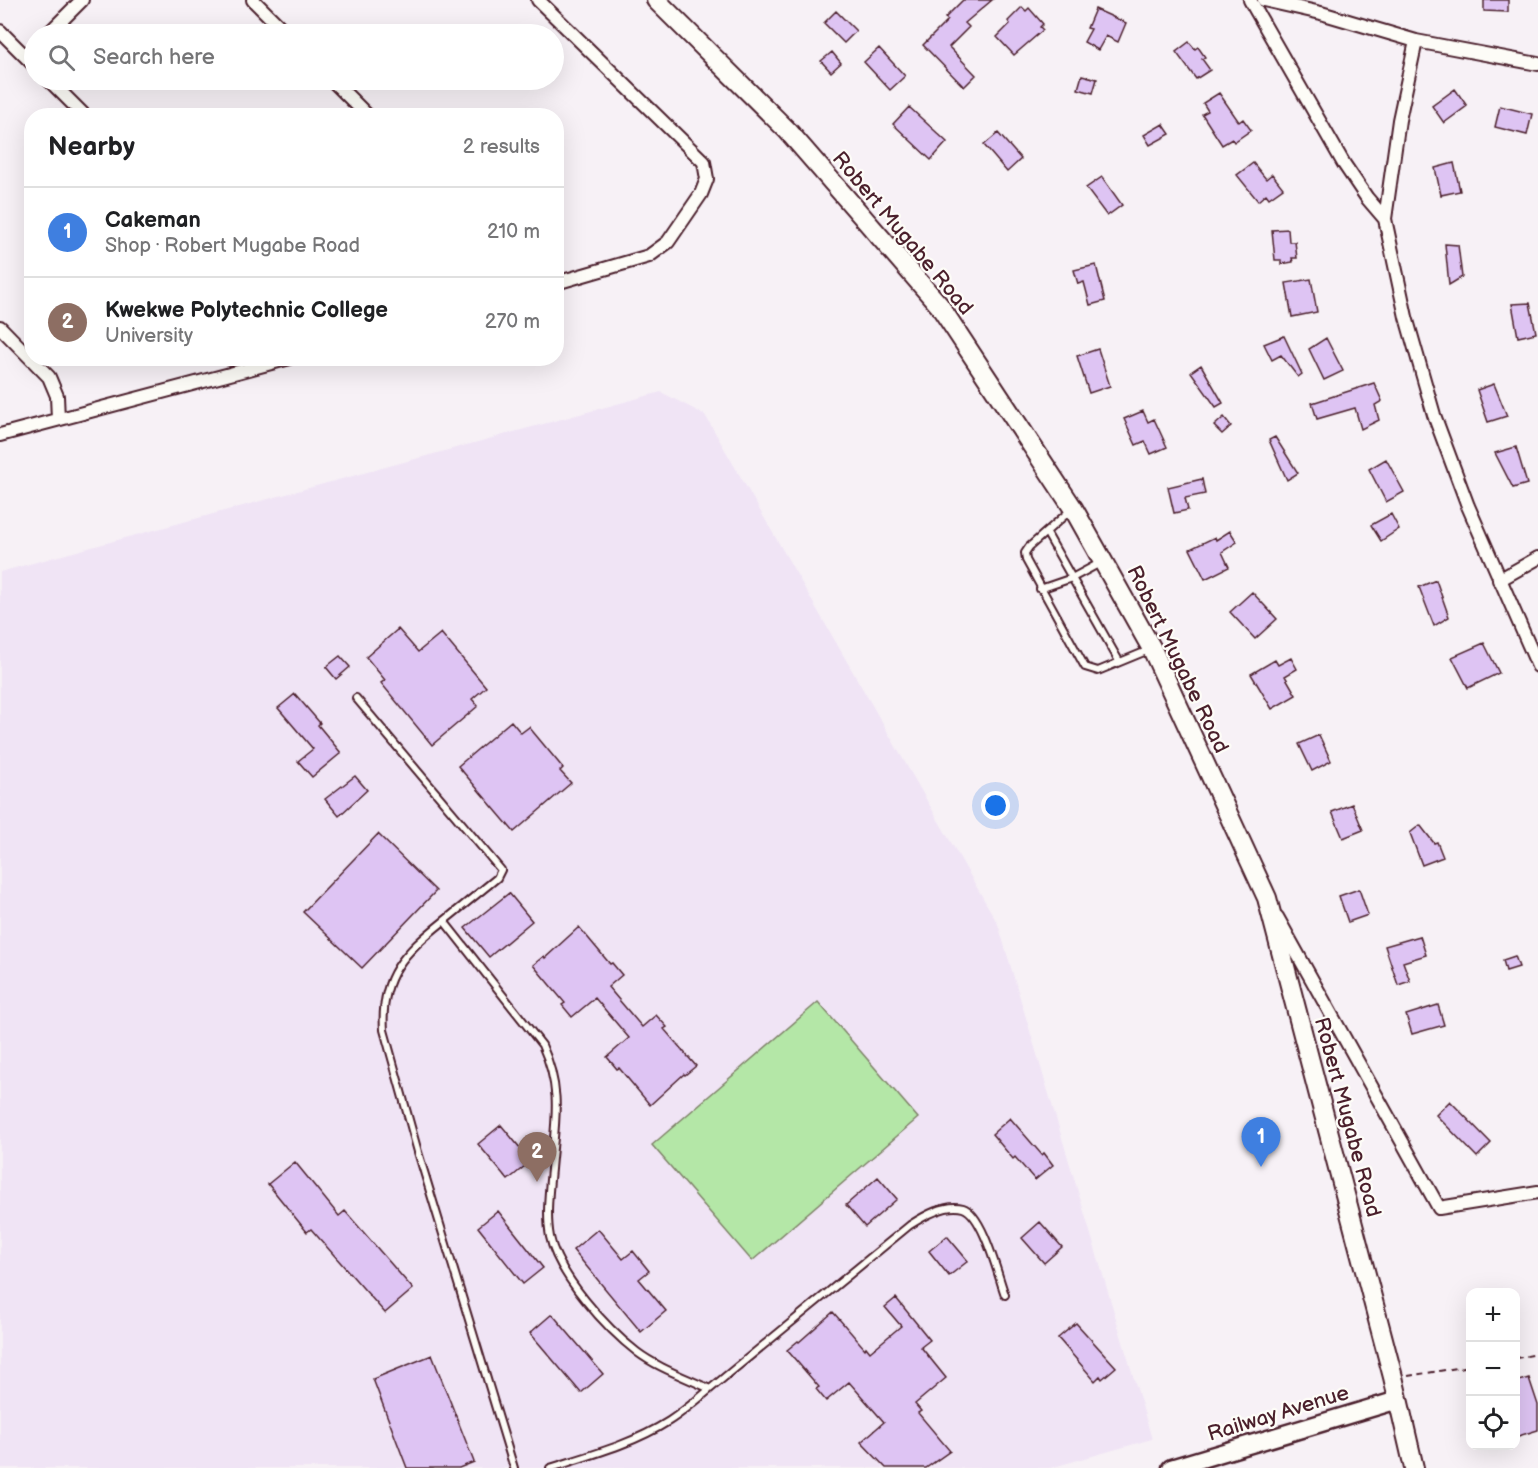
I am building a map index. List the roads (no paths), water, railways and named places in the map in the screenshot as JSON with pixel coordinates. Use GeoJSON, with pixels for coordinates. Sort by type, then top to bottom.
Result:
{"type":"FeatureCollection","features":[{"type":"Feature","properties":{"kind":"main road","name":"Robert Mugabe Road"},"geometry":{"type":"LineString","coordinates":[[656,0],[788,130],[939,305],[1073,508],[1152,649],[1267,898],[1393,1377],[1413,1468]]}},
{"type":"Feature","properties":{"kind":"street"},"geometry":{"type":"LineString","coordinates":[[58,24],[82,0]]}},
{"type":"Feature","properties":{"kind":"street"},"geometry":{"type":"LineString","coordinates":[[253,0],[277,24]]}},
{"type":"Feature","properties":{"kind":"street"},"geometry":{"type":"LineString","coordinates":[[537,0],[562,24]]}},
{"type":"Feature","properties":{"kind":"street"},"geometry":{"type":"LineString","coordinates":[[1250,0],[1344,164],[1366,198],[1385,219]]}},
{"type":"Feature","properties":{"kind":"street"},"geometry":{"type":"LineString","coordinates":[[1264,0],[1322,14],[1416,42],[1538,64]]}},
{"type":"Feature","properties":{"kind":"street"},"geometry":{"type":"LineString","coordinates":[[1322,0],[1322,14]]}},
{"type":"Feature","properties":{"kind":"street"},"geometry":{"type":"LineString","coordinates":[[564,26],[704,162],[707,179],[701,194],[668,242],[649,256],[564,281]]}},
{"type":"Feature","properties":{"kind":"street"},"geometry":{"type":"LineString","coordinates":[[0,31],[24,50]]}},
{"type":"Feature","properties":{"kind":"street"},"geometry":{"type":"LineString","coordinates":[[1416,42],[1399,120],[1385,219],[1406,317],[1434,415],[1468,506],[1538,666]]}},
{"type":"Feature","properties":{"kind":"street"},"geometry":{"type":"LineString","coordinates":[[59,90],[77,108]]}},
{"type":"Feature","properties":{"kind":"street"},"geometry":{"type":"LineString","coordinates":[[342,90],[360,108]]}},
{"type":"Feature","properties":{"kind":"street"},"geometry":{"type":"LineString","coordinates":[[0,327],[24,351]]}},
{"type":"Feature","properties":{"kind":"street"},"geometry":{"type":"LineString","coordinates":[[38,366],[49,377],[57,396],[58,418]]}},
{"type":"Feature","properties":{"kind":"street"},"geometry":{"type":"LineString","coordinates":[[0,435],[251,366]]}},
{"type":"Feature","properties":{"kind":"street"},"geometry":{"type":"LineString","coordinates":[[1499,580],[1538,558]]}},
{"type":"Feature","properties":{"kind":"street"},"geometry":{"type":"LineString","coordinates":[[1267,898],[1439,1208],[1538,1192]]}},
{"type":"Feature","properties":{"kind":"street","name":"Railway Avenue"},"geometry":{"type":"LineString","coordinates":[[1171,1468],[1398,1400]]}},
{"type":"Feature","properties":{"kind":"lane"},"geometry":{"type":"LineString","coordinates":[[1073,508],[1025,553],[1040,589],[1085,667],[1098,671],[1152,649]]}},
{"type":"Feature","properties":{"kind":"lane"},"geometry":{"type":"LineString","coordinates":[[1046,532],[1119,661]]}},
{"type":"Feature","properties":{"kind":"lane"},"geometry":{"type":"LineString","coordinates":[[1040,589],[1072,578],[1104,562]]}},
{"type":"Feature","properties":{"kind":"lane"},"geometry":{"type":"LineString","coordinates":[[356,698],[501,870],[497,878],[413,946],[398,966],[389,985],[383,1011],[384,1030],[418,1152],[514,1468]]}},
{"type":"Feature","properties":{"kind":"lane"},"geometry":{"type":"LineString","coordinates":[[444,921],[542,1045],[552,1066],[556,1088],[549,1192],[550,1237],[560,1263],[583,1297],[639,1353],[710,1389]]}},
{"type":"Feature","properties":{"kind":"lane"},"geometry":{"type":"LineString","coordinates":[[550,1468],[628,1443],[670,1420],[910,1225],[927,1214],[944,1208],[963,1208],[974,1216],[982,1230],[1005,1295]]}},
{"type":"Feature","properties":{"kind":"place","name":"Cakeman"},"geometry":{"type":"Point","coordinates":[1261,1167]}},
{"type":"Feature","properties":{"kind":"place","name":"Kwekwe Polytechnic College"},"geometry":{"type":"Point","coordinates":[537,1182]}}]}
